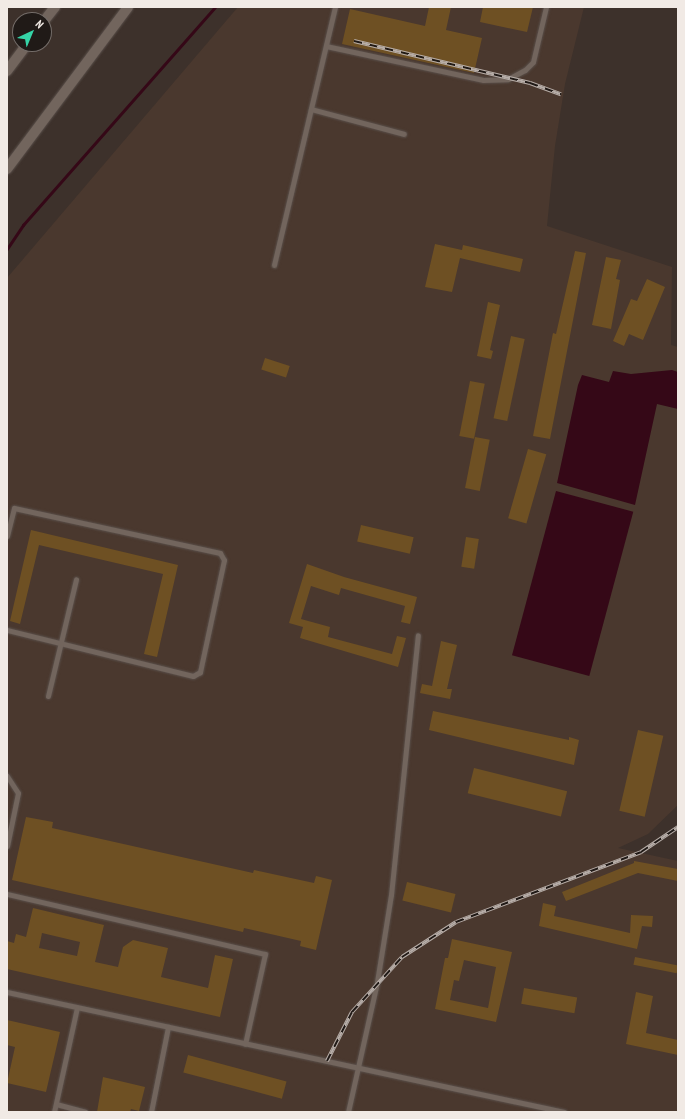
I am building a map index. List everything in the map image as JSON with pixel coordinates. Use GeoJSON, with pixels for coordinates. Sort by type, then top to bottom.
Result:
{"type":"FeatureCollection","features":[{"type":"Feature","properties":{"kind":"street"},"geometry":{"type":"LineString","coordinates":[[7,169],[128,7]]}},
{"type":"Feature","properties":{"kind":"street"},"geometry":{"type":"LineString","coordinates":[[7,71],[21,52]]}},
{"type":"Feature","properties":{"kind":"lane"},"geometry":{"type":"LineString","coordinates":[[274,265],[336,7]]}},
{"type":"Feature","properties":{"kind":"lane"},"geometry":{"type":"LineString","coordinates":[[326,46],[483,80],[508,79],[525,70],[533,62],[546,7]]}},
{"type":"Feature","properties":{"kind":"lane"},"geometry":{"type":"LineString","coordinates":[[311,109],[404,134]]}},
{"type":"Feature","properties":{"kind":"lane"},"geometry":{"type":"LineString","coordinates":[[7,536],[14,508],[220,553],[224,560],[200,672],[193,676],[7,630]]}},
{"type":"Feature","properties":{"kind":"lane"},"geometry":{"type":"LineString","coordinates":[[48,696],[76,579]]}},
{"type":"Feature","properties":{"kind":"lane"},"geometry":{"type":"LineString","coordinates":[[348,1112],[377,982],[391,896],[418,635]]}},
{"type":"Feature","properties":{"kind":"lane"},"geometry":{"type":"LineString","coordinates":[[7,776],[18,793],[7,846]]}},
{"type":"Feature","properties":{"kind":"lane"},"geometry":{"type":"LineString","coordinates":[[7,894],[265,954],[245,1044]]}},
{"type":"Feature","properties":{"kind":"lane"},"geometry":{"type":"LineString","coordinates":[[7,992],[564,1112]]}},
{"type":"Feature","properties":{"kind":"lane"},"geometry":{"type":"LineString","coordinates":[[54,1112],[77,1007]]}},
{"type":"Feature","properties":{"kind":"lane"},"geometry":{"type":"LineString","coordinates":[[151,1112],[168,1027]]}},
{"type":"Feature","properties":{"kind":"lane"},"geometry":{"type":"LineString","coordinates":[[56,1104],[85,1112]]}},
{"type":"Feature","properties":{"kind":"shaded area"},"geometry":{"type":"Polygon","coordinates":[[[238,7],[584,7],[565,84],[555,146],[547,226],[672,267],[671,345],[678,347],[678,805],[648,834],[618,848],[678,861],[678,1112],[7,1112],[7,278],[238,7]]]}},
{"type":"Feature","properties":{"kind":"shaded area"},"geometry":{"type":"Polygon","coordinates":[[[672,370],[678,372],[678,409],[657,404],[635,505],[557,483],[578,385],[582,375],[609,382],[613,371],[631,374],[672,370]]]}},
{"type":"Feature","properties":{"kind":"shaded area"},"geometry":{"type":"Polygon","coordinates":[[[556,491],[633,512],[589,676],[512,655],[556,491]]]}},
{"type":"Feature","properties":{"kind":"building"},"geometry":{"type":"Polygon","coordinates":[[[429,7],[451,7],[446,30],[482,38],[474,73],[342,44],[350,9],[425,26],[429,7]]]}},
{"type":"Feature","properties":{"kind":"building"},"geometry":{"type":"Polygon","coordinates":[[[483,7],[533,7],[527,32],[480,22],[483,7]]]}},
{"type":"Feature","properties":{"kind":"building"},"geometry":{"type":"Polygon","coordinates":[[[435,244],[462,250],[463,245],[523,259],[520,272],[460,258],[452,292],[425,287],[435,244]]]}},
{"type":"Feature","properties":{"kind":"building"},"geometry":{"type":"Polygon","coordinates":[[[575,251],[586,253],[550,439],[533,436],[553,333],[556,334],[575,251]]]}},
{"type":"Feature","properties":{"kind":"building"},"geometry":{"type":"Polygon","coordinates":[[[606,257],[621,260],[616,279],[620,280],[611,329],[592,325],[606,257]]]}},
{"type":"Feature","properties":{"kind":"building"},"geometry":{"type":"Polygon","coordinates":[[[647,279],[665,287],[643,340],[629,334],[624,346],[613,341],[631,299],[637,301],[647,279]]]}},
{"type":"Feature","properties":{"kind":"building"},"geometry":{"type":"Polygon","coordinates":[[[488,302],[500,305],[490,350],[493,351],[491,359],[477,356],[488,302]]]}},
{"type":"Feature","properties":{"kind":"building"},"geometry":{"type":"Polygon","coordinates":[[[511,336],[525,339],[507,421],[494,418],[511,336]]]}},
{"type":"Feature","properties":{"kind":"building"},"geometry":{"type":"Polygon","coordinates":[[[265,358],[290,366],[286,377],[261,369],[265,358]]]}},
{"type":"Feature","properties":{"kind":"building"},"geometry":{"type":"Polygon","coordinates":[[[470,381],[485,384],[474,439],[459,436],[470,381]]]}},
{"type":"Feature","properties":{"kind":"building"},"geometry":{"type":"Polygon","coordinates":[[[475,437],[490,440],[480,491],[465,488],[475,437]]]}},
{"type":"Feature","properties":{"kind":"building"},"geometry":{"type":"Polygon","coordinates":[[[528,449],[546,454],[526,523],[508,518],[528,449]]]}},
{"type":"Feature","properties":{"kind":"building"},"geometry":{"type":"Polygon","coordinates":[[[361,525],[414,537],[410,554],[357,542],[361,525]]]}},
{"type":"Feature","properties":{"kind":"building"},"geometry":{"type":"Polygon","coordinates":[[[31,530],[178,565],[157,657],[144,654],[163,574],[39,545],[20,624],[10,621],[31,530]]]}},
{"type":"Feature","properties":{"kind":"building"},"geometry":{"type":"Polygon","coordinates":[[[466,537],[479,539],[474,569],[461,567],[466,537]]]}},
{"type":"Feature","properties":{"kind":"building"},"geometry":{"type":"Polygon","coordinates":[[[307,564],[344,577],[417,597],[410,624],[401,622],[405,606],[341,588],[339,595],[311,586],[301,619],[330,627],[328,637],[392,654],[397,636],[406,638],[398,667],[300,638],[303,627],[289,623],[307,564]]]}},
{"type":"Feature","properties":{"kind":"building"},"geometry":{"type":"Polygon","coordinates":[[[441,641],[457,645],[447,689],[452,689],[450,699],[420,693],[422,684],[432,686],[441,641]]]}},
{"type":"Feature","properties":{"kind":"building"},"geometry":{"type":"Polygon","coordinates":[[[433,711],[569,740],[569,737],[579,740],[574,765],[429,730],[433,711]]]}},
{"type":"Feature","properties":{"kind":"building"},"geometry":{"type":"Polygon","coordinates":[[[638,730],[663,736],[645,817],[619,811],[638,730]]]}},
{"type":"Feature","properties":{"kind":"building"},"geometry":{"type":"Polygon","coordinates":[[[474,768],[567,791],[561,816],[468,793],[474,768]]]}},
{"type":"Feature","properties":{"kind":"building"},"geometry":{"type":"Polygon","coordinates":[[[26,817],[53,822],[52,828],[253,873],[254,870],[314,883],[316,876],[332,880],[316,950],[300,946],[301,941],[244,928],[243,932],[12,880],[26,817]]]}},
{"type":"Feature","properties":{"kind":"building"},"geometry":{"type":"Polygon","coordinates":[[[634,861],[678,869],[678,881],[638,873],[566,901],[562,892],[634,863],[634,861]]]}},
{"type":"Feature","properties":{"kind":"building"},"geometry":{"type":"Polygon","coordinates":[[[407,882],[456,894],[451,913],[402,900],[407,882]]]}},
{"type":"Feature","properties":{"kind":"building"},"geometry":{"type":"Polygon","coordinates":[[[543,903],[556,906],[554,916],[630,933],[631,915],[653,916],[652,927],[642,926],[637,949],[539,926],[543,903]]]}},
{"type":"Feature","properties":{"kind":"building"},"geometry":{"type":"Polygon","coordinates":[[[33,908],[104,925],[95,962],[118,967],[123,947],[133,940],[168,948],[161,977],[208,988],[215,955],[233,959],[220,1017],[7,969],[7,941],[14,943],[16,934],[26,937],[33,908]],[[42,933],[39,948],[77,956],[80,942],[42,933]]]}},
{"type":"Feature","properties":{"kind":"building"},"geometry":{"type":"Polygon","coordinates":[[[452,939],[512,952],[496,1022],[435,1009],[445,958],[448,958],[452,939]],[[464,960],[459,981],[454,980],[450,1000],[488,1008],[496,967],[464,960]]]}},
{"type":"Feature","properties":{"kind":"building"},"geometry":{"type":"Polygon","coordinates":[[[635,957],[678,965],[677,973],[633,965],[635,957]]]}},
{"type":"Feature","properties":{"kind":"building"},"geometry":{"type":"Polygon","coordinates":[[[524,988],[577,997],[574,1013],[521,1004],[524,988]]]}},
{"type":"Feature","properties":{"kind":"building"},"geometry":{"type":"Polygon","coordinates":[[[636,992],[653,996],[646,1033],[678,1040],[678,1055],[626,1044],[636,992]]]}},
{"type":"Feature","properties":{"kind":"building"},"geometry":{"type":"Polygon","coordinates":[[[7,1020],[60,1032],[46,1092],[7,1083],[15,1047],[7,1045],[7,1020]]]}},
{"type":"Feature","properties":{"kind":"building"},"geometry":{"type":"Polygon","coordinates":[[[188,1055],[287,1081],[282,1099],[183,1072],[188,1055]]]}},
{"type":"Feature","properties":{"kind":"building"},"geometry":{"type":"Polygon","coordinates":[[[103,1077],[145,1087],[139,1111],[131,1109],[130,1112],[97,1112],[103,1077]]]}},
{"type":"Feature","properties":{"kind":"waterway"},"geometry":{"type":"LineString","coordinates":[[7,249],[23,225],[215,7]]}},
{"type":"Feature","properties":{"kind":"railway"},"geometry":{"type":"LineString","coordinates":[[354,41],[530,83],[561,94]]}},
{"type":"Feature","properties":{"kind":"railway"},"geometry":{"type":"LineString","coordinates":[[327,1061],[352,1012],[402,957],[456,922],[641,852],[678,827]]}}]}
